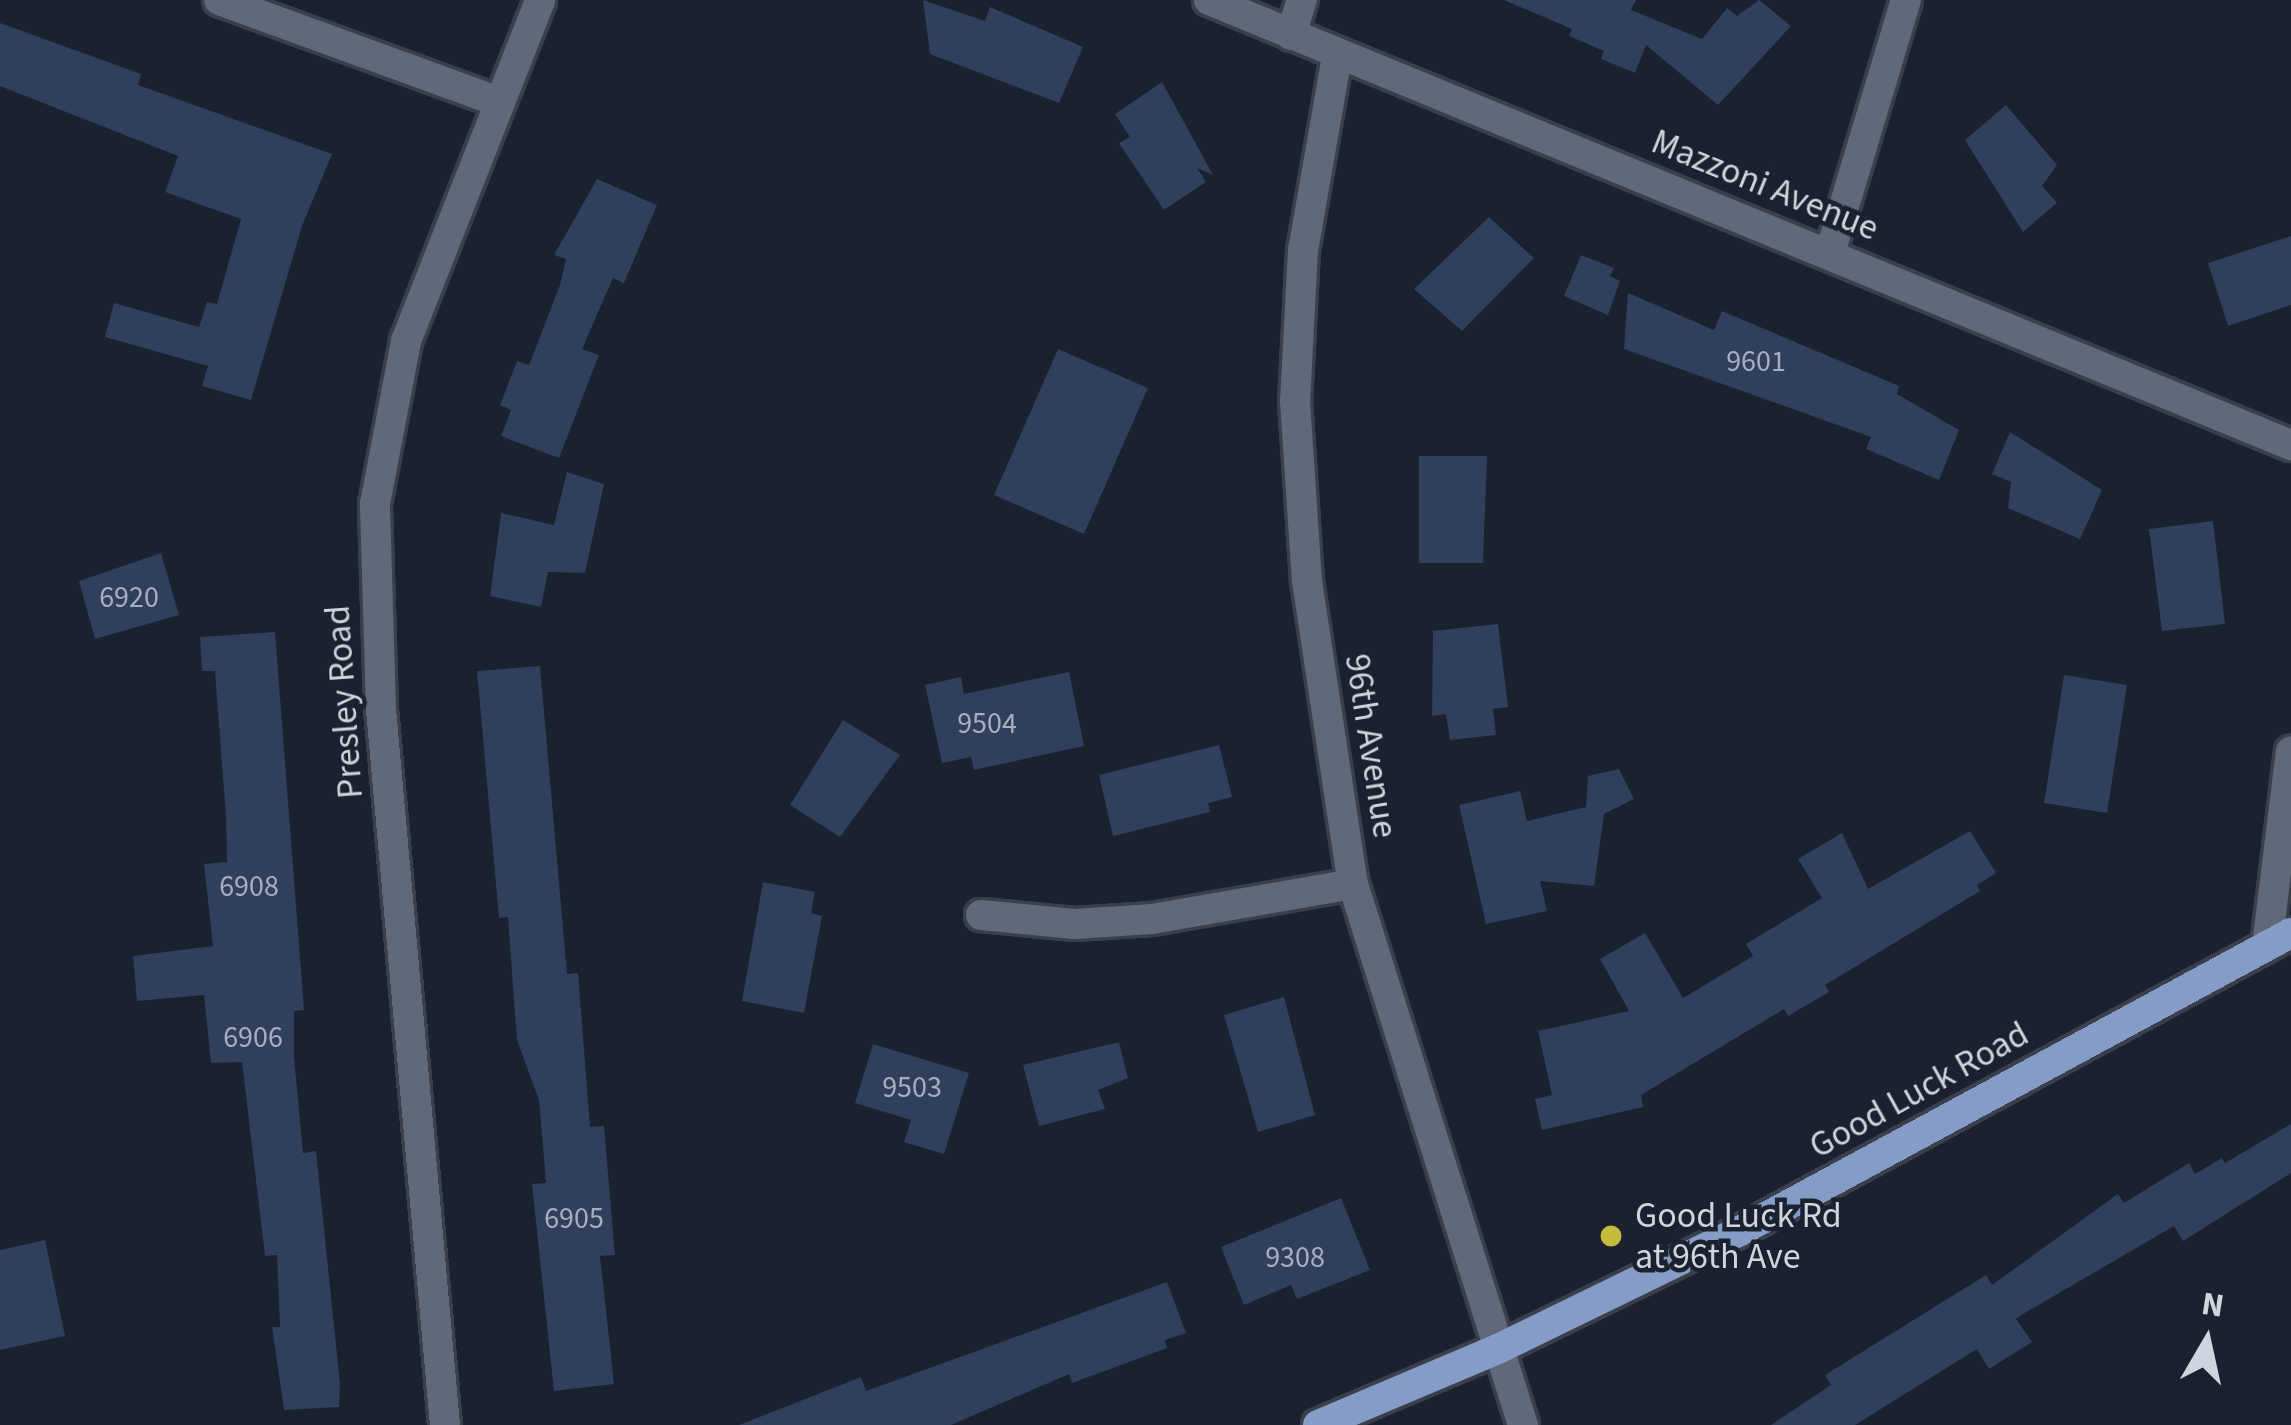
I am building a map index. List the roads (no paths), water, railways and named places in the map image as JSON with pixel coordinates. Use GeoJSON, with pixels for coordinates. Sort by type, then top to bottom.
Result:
{"type":"FeatureCollection","features":[{"type":"Feature","properties":{"kind":"main road","name":"Good Luck Road"},"geometry":{"type":"LineString","coordinates":[[1318,1425],[1498,1349],[1740,1231],[2279,940]]}},
{"type":"Feature","properties":{"kind":"street"},"geometry":{"type":"LineString","coordinates":[[219,0],[496,101]]}},
{"type":"Feature","properties":{"kind":"street","name":"Presley Road"},"geometry":{"type":"LineString","coordinates":[[445,1425],[382,709],[375,504],[406,341],[496,101],[540,0]]}},
{"type":"Feature","properties":{"kind":"street","name":"Mazzoni Avenue"},"geometry":{"type":"LineString","coordinates":[[1209,0],[2291,445]]}},
{"type":"Feature","properties":{"kind":"street"},"geometry":{"type":"LineString","coordinates":[[1292,35],[1302,0]]}},
{"type":"Feature","properties":{"kind":"street"},"geometry":{"type":"LineString","coordinates":[[1830,253],[1906,0]]}},
{"type":"Feature","properties":{"kind":"street","name":"96th Avenue"},"geometry":{"type":"LineString","coordinates":[[1337,56],[1303,250],[1295,401],[1307,581],[1353,884],[1522,1425]]}},
{"type":"Feature","properties":{"kind":"street"},"geometry":{"type":"LineString","coordinates":[[2279,940],[2291,751]]}},
{"type":"Feature","properties":{"kind":"street"},"geometry":{"type":"LineString","coordinates":[[981,915],[1075,924],[1152,920],[1353,884]]}},
{"type":"Feature","properties":{"kind":"place","name":"Good Luck Rd at 96th Ave"},"geometry":{"type":"Point","coordinates":[1611,1236]}}]}
